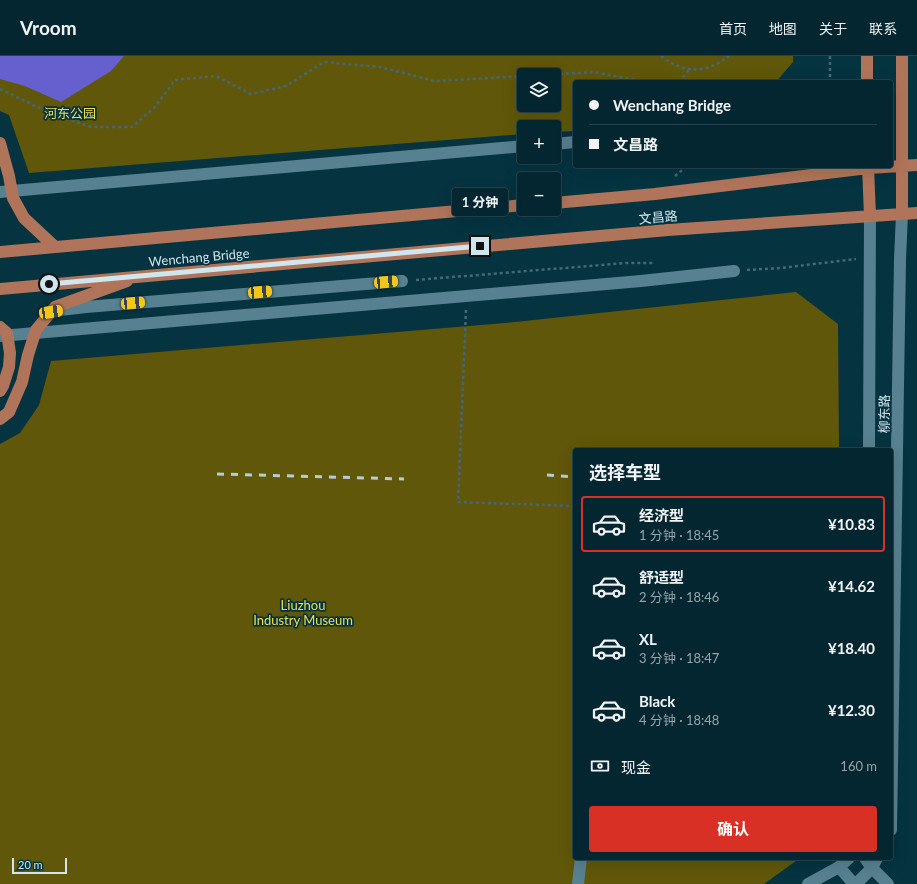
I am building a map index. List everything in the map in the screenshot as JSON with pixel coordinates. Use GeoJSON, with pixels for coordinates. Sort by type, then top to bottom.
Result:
{"type":"FeatureCollection","features":[{"type":"Feature","properties":{"kind":"main road"},"geometry":{"type":"LineString","coordinates":[[867,56],[867,80]]}},
{"type":"Feature","properties":{"kind":"main road"},"geometry":{"type":"LineString","coordinates":[[902,56],[902,214]]}},
{"type":"Feature","properties":{"kind":"main road"},"geometry":{"type":"LineString","coordinates":[[0,143],[13,198],[24,218],[55,247]]}},
{"type":"Feature","properties":{"kind":"main road","name":"文昌路"},"geometry":{"type":"LineString","coordinates":[[893,166],[917,165]]}},
{"type":"Feature","properties":{"kind":"main road","name":"文昌路"},"geometry":{"type":"LineString","coordinates":[[561,202],[655,194],[860,168]]}},
{"type":"Feature","properties":{"kind":"main road"},"geometry":{"type":"LineString","coordinates":[[868,168],[870,216]]}},
{"type":"Feature","properties":{"kind":"main road","name":"Wenchang Bridge"},"geometry":{"type":"LineString","coordinates":[[0,252],[517,206]]}},
{"type":"Feature","properties":{"kind":"main road","name":"文昌路"},"geometry":{"type":"LineString","coordinates":[[401,253],[668,230],[917,213]]}},
{"type":"Feature","properties":{"kind":"main road","name":"Wenchang Bridge"},"geometry":{"type":"LineString","coordinates":[[0,288],[401,253]]}},
{"type":"Feature","properties":{"kind":"main road"},"geometry":{"type":"LineString","coordinates":[[0,419],[9,412],[22,382],[28,355],[36,330],[55,307],[141,276]]}},
{"type":"Feature","properties":{"kind":"main road"},"geometry":{"type":"LineString","coordinates":[[0,326],[7,333],[10,353],[9,367],[0,391]]}},
{"type":"Feature","properties":{"kind":"street"},"geometry":{"type":"LineString","coordinates":[[561,143],[573,142]]}},
{"type":"Feature","properties":{"kind":"street"},"geometry":{"type":"LineString","coordinates":[[0,192],[517,147]]}},
{"type":"Feature","properties":{"kind":"street","name":"柳东路"},"geometry":{"type":"LineString","coordinates":[[893,705],[902,214]]}},
{"type":"Feature","properties":{"kind":"street","name":"柳东路"},"geometry":{"type":"LineString","coordinates":[[869,448],[870,216]]}},
{"type":"Feature","properties":{"kind":"street"},"geometry":{"type":"LineString","coordinates":[[0,336],[467,296],[734,271]]}},
{"type":"Feature","properties":{"kind":"street"},"geometry":{"type":"LineString","coordinates":[[51,312],[94,306],[402,281]]}},
{"type":"Feature","properties":{"kind":"street"},"geometry":{"type":"LineString","coordinates":[[578,884],[581,860]]}},
{"type":"Feature","properties":{"kind":"street"},"geometry":{"type":"LineString","coordinates":[[808,884],[839,867],[847,860]]}},
{"type":"Feature","properties":{"kind":"street"},"geometry":{"type":"LineString","coordinates":[[839,867],[855,884],[874,863],[888,884]]}},
{"type":"Feature","properties":{"kind":"path"},"geometry":{"type":"LineString","coordinates":[[661,56],[674,65],[689,70],[704,69],[718,64],[729,56]]}},
{"type":"Feature","properties":{"kind":"path"},"geometry":{"type":"LineString","coordinates":[[830,56],[830,80]]}},
{"type":"Feature","properties":{"kind":"path"},"geometry":{"type":"LineString","coordinates":[[0,89],[52,114],[91,127],[132,127],[155,107],[175,80],[216,76],[251,94],[286,86],[324,62],[380,67],[435,81],[517,76]]}},
{"type":"Feature","properties":{"kind":"path"},"geometry":{"type":"LineString","coordinates":[[681,80],[689,70]]}},
{"type":"Feature","properties":{"kind":"path"},"geometry":{"type":"LineString","coordinates":[[561,74],[594,72],[635,80]]}},
{"type":"Feature","properties":{"kind":"path"},"geometry":{"type":"LineString","coordinates":[[467,296],[458,502],[573,506]]}},
{"type":"Feature","properties":{"kind":"green space","name":"河东公园"},"geometry":{"type":"Polygon","coordinates":[[[0,56],[793,56],[793,62],[778,80],[573,80],[573,131],[561,132],[561,120],[517,120],[517,135],[29,173],[9,115],[0,111],[0,56]]]}},
{"type":"Feature","properties":{"kind":"green space","name":"Liuzhou Industry Museum"},"geometry":{"type":"Polygon","coordinates":[[[796,292],[838,324],[839,448],[573,448],[573,860],[797,860],[764,884],[0,884],[0,444],[20,433],[39,405],[51,361],[505,323],[796,292]]]}},
{"type":"Feature","properties":{"kind":"shaded area"},"geometry":{"type":"Polygon","coordinates":[[[0,56],[124,56],[111,71],[61,102],[25,86],[0,79],[0,56]]]}},
{"type":"Feature","properties":{"kind":"railway"},"geometry":{"type":"LineString","coordinates":[[217,474],[404,479]]}},
{"type":"Feature","properties":{"kind":"railway"},"geometry":{"type":"LineString","coordinates":[[547,475],[573,477]]}},
{"type":"Feature","properties":{"kind":"route"},"geometry":{"type":"LineString","coordinates":[[49,284],[480,246]]}}]}
